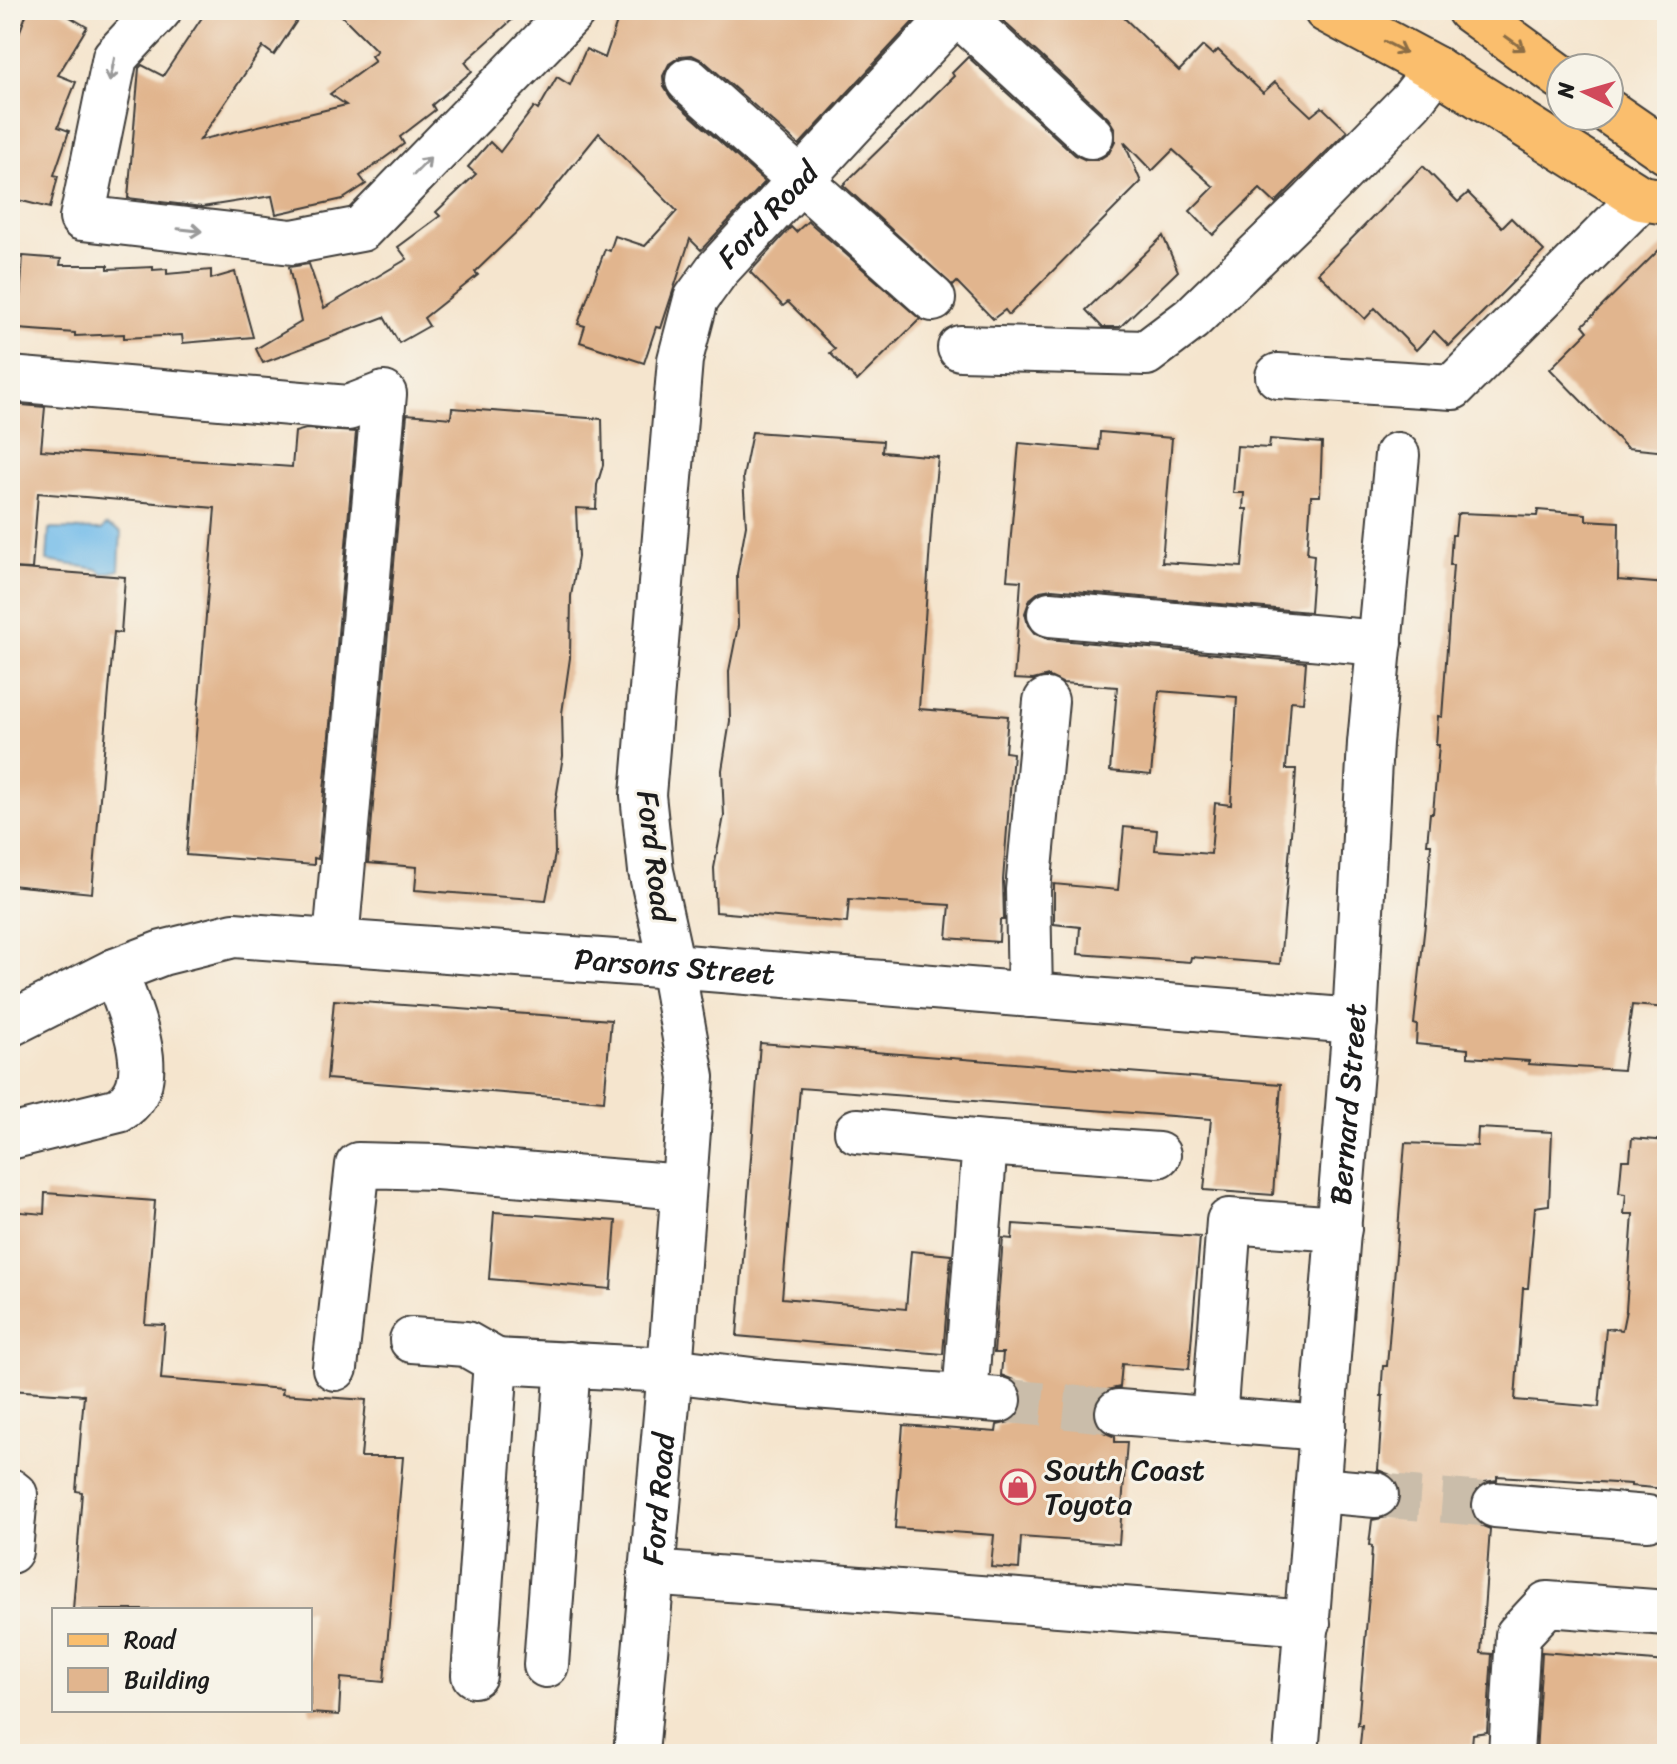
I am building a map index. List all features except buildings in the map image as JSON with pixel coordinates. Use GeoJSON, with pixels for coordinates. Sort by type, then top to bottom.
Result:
{"type":"FeatureCollection","features":[{"type":"Feature","properties":{"kind":"main road"},"geometry":{"type":"LineString","coordinates":[[1326,10],[1436,69],[1654,200]]}},
{"type":"Feature","properties":{"kind":"main road"},"geometry":{"type":"LineString","coordinates":[[1469,10],[1545,65]]}},
{"type":"Feature","properties":{"kind":"main road"},"geometry":{"type":"LineString","coordinates":[[1625,123],[1667,152]]}},
{"type":"Feature","properties":{"kind":"street"},"geometry":{"type":"LineString","coordinates":[[159,10],[115,57],[82,218],[292,242],[361,229],[574,10]]}},
{"type":"Feature","properties":{"kind":"street"},"geometry":{"type":"LineString","coordinates":[[956,11],[1091,136]]}},
{"type":"Feature","properties":{"kind":"street","name":"Ford Road"},"geometry":{"type":"LineString","coordinates":[[636,1754],[692,1077],[651,871],[643,795],[680,360],[696,299],[717,270],[956,11]]}},
{"type":"Feature","properties":{"kind":"street"},"geometry":{"type":"LineString","coordinates":[[960,348],[1146,353],[1191,319],[1312,202],[1411,101],[1436,69]]}},
{"type":"Feature","properties":{"kind":"street"},"geometry":{"type":"LineString","coordinates":[[688,80],[933,299]]}},
{"type":"Feature","properties":{"kind":"street"},"geometry":{"type":"LineString","coordinates":[[1278,376],[1453,387],[1654,200]]}},
{"type":"Feature","properties":{"kind":"street"},"geometry":{"type":"LineString","coordinates":[[10,379],[348,408],[384,394],[336,941]]}},
{"type":"Feature","properties":{"kind":"street","name":"Bernard Street"},"geometry":{"type":"LineString","coordinates":[[1296,1754],[1355,1021],[1370,743],[1397,455]]}},
{"type":"Feature","properties":{"kind":"street"},"geometry":{"type":"LineString","coordinates":[[1050,614],[1380,643]]}},
{"type":"Feature","properties":{"kind":"street"},"geometry":{"type":"LineString","coordinates":[[1030,995],[1028,890],[1046,701]]}},
{"type":"Feature","properties":{"kind":"street","name":"Parsons Street"},"geometry":{"type":"LineString","coordinates":[[10,1024],[115,971],[162,953],[234,935],[672,966],[1355,1021]]}},
{"type":"Feature","properties":{"kind":"street"},"geometry":{"type":"LineString","coordinates":[[10,1137],[119,1110],[131,1103],[139,1085],[143,1062],[115,971]]}},
{"type":"Feature","properties":{"kind":"street"},"geometry":{"type":"LineString","coordinates":[[857,1131],[1158,1155]]}},
{"type":"Feature","properties":{"kind":"street"},"geometry":{"type":"LineString","coordinates":[[412,1340],[466,1344],[496,1361],[670,1370],[775,1383],[982,1398],[985,1143]]}},
{"type":"Feature","properties":{"kind":"street"},"geometry":{"type":"LineString","coordinates":[[335,1368],[358,1165],[437,1167],[683,1187]]}},
{"type":"Feature","properties":{"kind":"street"},"geometry":{"type":"LineString","coordinates":[[1214,1420],[1229,1221],[1339,1229]]}},
{"type":"Feature","properties":{"kind":"street"},"geometry":{"type":"LineString","coordinates":[[474,1675],[496,1361]]}},
{"type":"Feature","properties":{"kind":"street"},"geometry":{"type":"LineString","coordinates":[[546,1665],[568,1364]]}},
{"type":"Feature","properties":{"kind":"street"},"geometry":{"type":"LineString","coordinates":[[1118,1412],[1323,1428]]}},
{"type":"Feature","properties":{"kind":"street"},"geometry":{"type":"LineString","coordinates":[[1318,1490],[1376,1495]]}},
{"type":"Feature","properties":{"kind":"street"},"geometry":{"type":"LineString","coordinates":[[10,1491],[15,1495],[10,1551]]}},
{"type":"Feature","properties":{"kind":"street"},"geometry":{"type":"LineString","coordinates":[[1495,1505],[1647,1518]]}},
{"type":"Feature","properties":{"kind":"street"},"geometry":{"type":"LineString","coordinates":[[650,1573],[1308,1623]]}},
{"type":"Feature","properties":{"kind":"street"},"geometry":{"type":"LineString","coordinates":[[1511,1754],[1518,1635],[1547,1604],[1667,1613]]}},
{"type":"Feature","properties":{"kind":"water"},"geometry":{"type":"Polygon","coordinates":[[[106,525],[121,532],[119,570],[104,574],[97,569],[47,561],[49,529],[102,530],[106,525]]]}},
{"type":"Feature","properties":{"kind":"tunnel"},"geometry":{"type":"LineString","coordinates":[[999,1400],[1118,1412]]}},
{"type":"Feature","properties":{"kind":"tunnel"},"geometry":{"type":"LineString","coordinates":[[1376,1495],[1495,1505]]}},
{"type":"Feature","properties":{"kind":"place","name":"South Coast Toyota"},"geometry":{"type":"Point","coordinates":[1018,1487]}}]}
